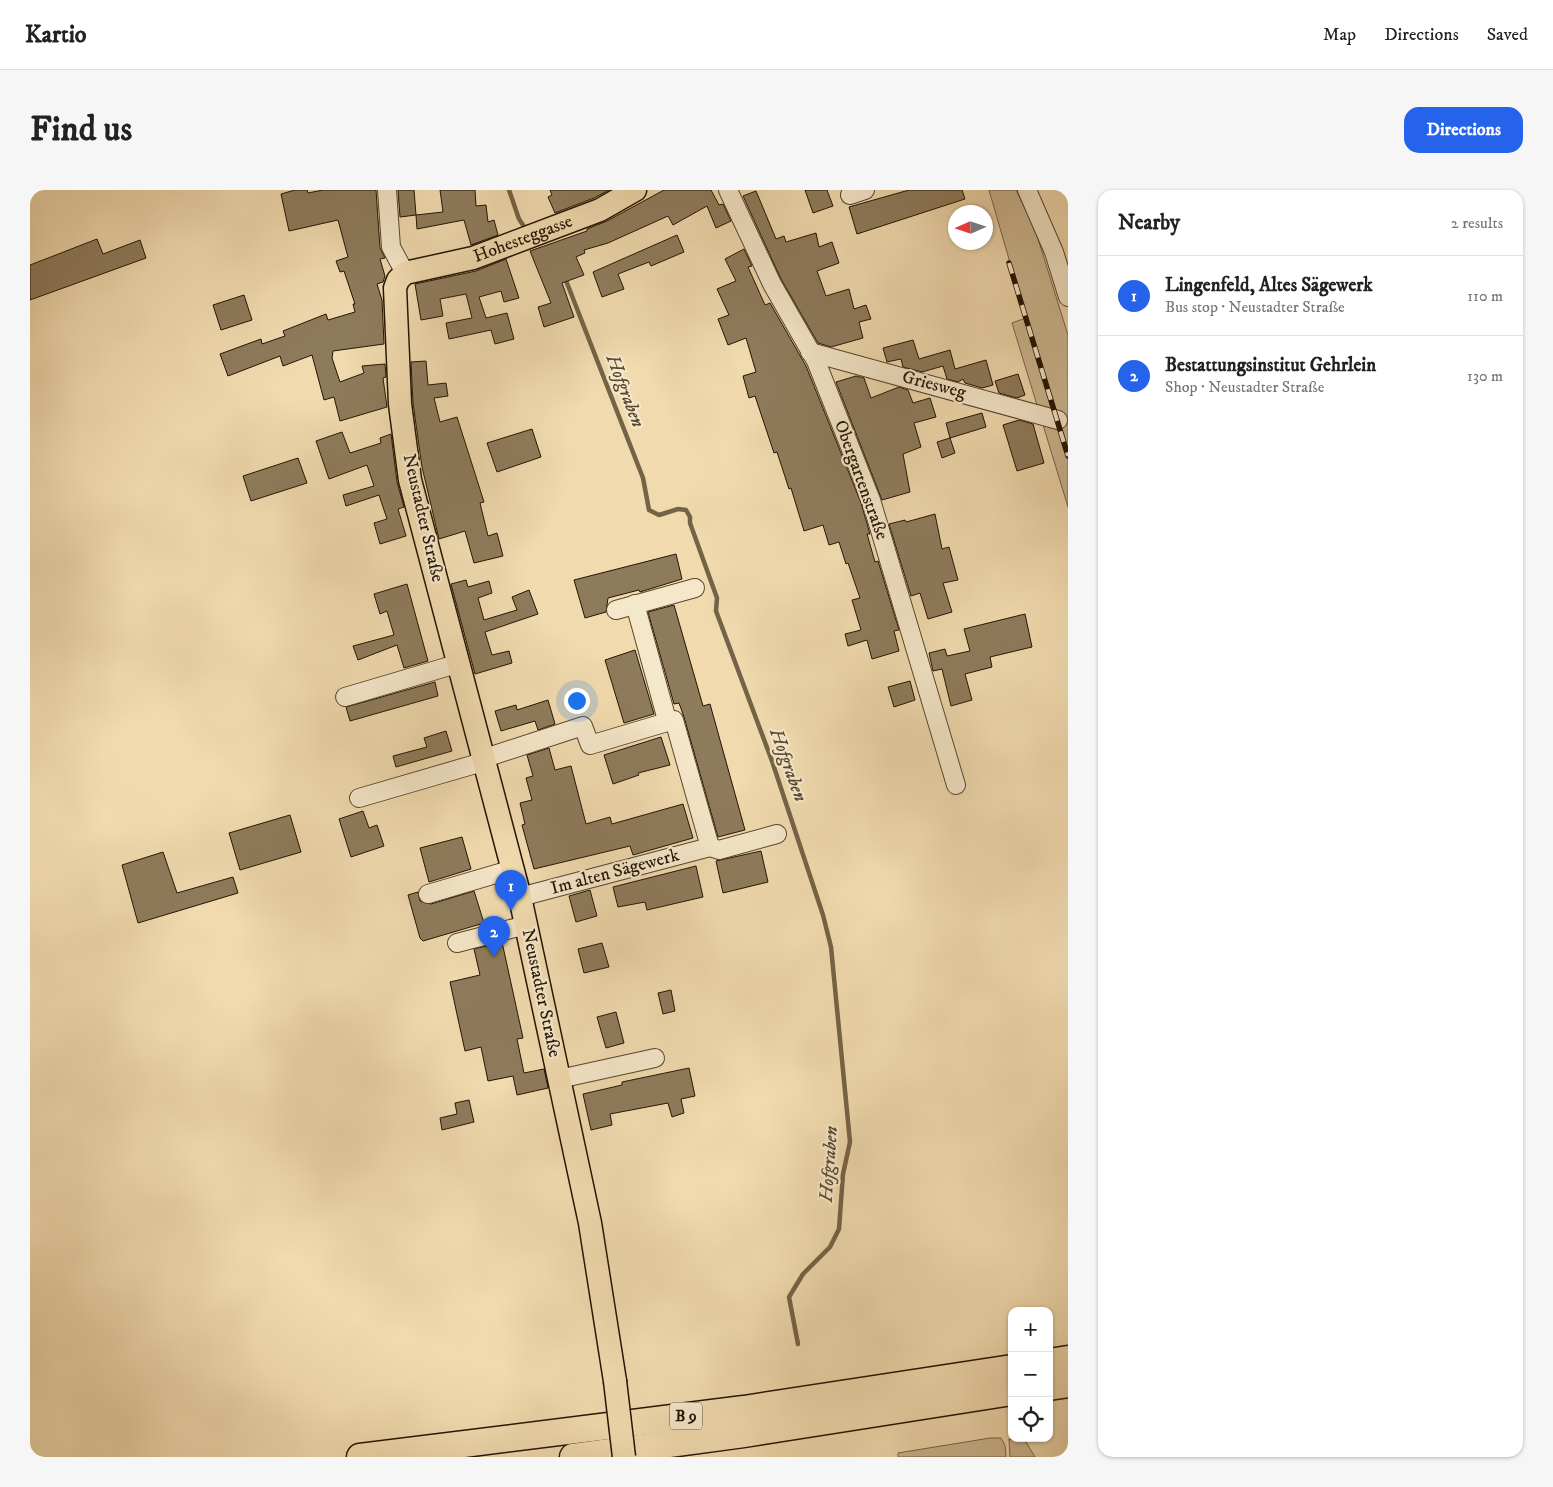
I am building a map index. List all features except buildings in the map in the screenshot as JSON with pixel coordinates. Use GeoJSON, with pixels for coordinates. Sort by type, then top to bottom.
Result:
{"type":"FeatureCollection","features":[{"type":"Feature","properties":{"kind":"highway"},"geometry":{"type":"LineString","coordinates":[[1053,1361],[1068,1359]]}},
{"type":"Feature","properties":{"kind":"highway","name":"B 9"},"geometry":{"type":"LineString","coordinates":[[360,1457],[744,1409],[1008,1369]]}},
{"type":"Feature","properties":{"kind":"highway"},"geometry":{"type":"LineString","coordinates":[[1053,1386],[1068,1384]]}},
{"type":"Feature","properties":{"kind":"highway","name":"B 9"},"geometry":{"type":"LineString","coordinates":[[573,1457],[754,1432],[1008,1393]]}},
{"type":"Feature","properties":{"kind":"main road","name":"Hohesteggasse"},"geometry":{"type":"LineString","coordinates":[[405,273],[475,257],[600,210],[636,190]]}},
{"type":"Feature","properties":{"kind":"main road","name":"Neustadter Straße"},"geometry":{"type":"LineString","coordinates":[[405,273],[398,280],[395,288],[400,404],[410,480],[513,869],[560,1079],[595,1250],[624,1457]]}},
{"type":"Feature","properties":{"kind":"street"},"geometry":{"type":"LineString","coordinates":[[387,190],[391,247],[405,273]]}},
{"type":"Feature","properties":{"kind":"street","name":"Obergartenstraße"},"geometry":{"type":"LineString","coordinates":[[728,190],[772,284],[816,361],[871,500],[956,785]]}},
{"type":"Feature","properties":{"kind":"street"},"geometry":{"type":"LineString","coordinates":[[1027,190],[1054,252],[1068,297]]}},
{"type":"Feature","properties":{"kind":"street","name":"Griesweg"},"geometry":{"type":"LineString","coordinates":[[810,352],[1058,420]]}},
{"type":"Feature","properties":{"kind":"street"},"geometry":{"type":"LineString","coordinates":[[616,610],[695,588]]}},
{"type":"Feature","properties":{"kind":"street"},"geometry":{"type":"LineString","coordinates":[[635,604],[667,720]]}},
{"type":"Feature","properties":{"kind":"street"},"geometry":{"type":"LineString","coordinates":[[345,697],[460,663]]}},
{"type":"Feature","properties":{"kind":"street"},"geometry":{"type":"LineString","coordinates":[[358,798],[485,759],[583,726],[590,745],[667,720],[674,720],[710,847]]}},
{"type":"Feature","properties":{"kind":"street","name":"Im alten Sägewerk"},"geometry":{"type":"LineString","coordinates":[[520,897],[710,847],[719,850],[777,834]]}},
{"type":"Feature","properties":{"kind":"street"},"geometry":{"type":"LineString","coordinates":[[428,894],[513,869]]}},
{"type":"Feature","properties":{"kind":"street"},"geometry":{"type":"LineString","coordinates":[[457,944],[526,924]]}},
{"type":"Feature","properties":{"kind":"street","name":"Neustadter Straße"},"geometry":{"type":"LineString","coordinates":[[560,1079],[655,1058]]}},
{"type":"Feature","properties":{"kind":"shaded area"},"geometry":{"type":"Polygon","coordinates":[[[989,190],[1016,190],[1035,229],[1068,335],[1068,507],[1012,323],[1026,318],[989,190]]]}},
{"type":"Feature","properties":{"kind":"shaded area"},"geometry":{"type":"Polygon","coordinates":[[[990,1438],[1001,1438],[1005,1445],[1006,1457],[898,1457],[898,1453],[990,1438]]]}},
{"type":"Feature","properties":{"kind":"shaded area"},"geometry":{"type":"Polygon","coordinates":[[[1009,1442],[1026,1442],[1035,1457],[1010,1457],[1009,1442]]]}},
{"type":"Feature","properties":{"kind":"waterway","name":"Hofgraben"},"geometry":{"type":"LineString","coordinates":[[509,190],[519,219],[525,228]]}},
{"type":"Feature","properties":{"kind":"waterway","name":"Hofgraben"},"geometry":{"type":"LineString","coordinates":[[565,278],[643,478],[649,510],[659,515],[678,509],[686,510],[690,517],[690,523],[717,598],[716,611],[772,761],[823,915],[831,947],[850,1142],[843,1174],[839,1229],[830,1247],[803,1274],[789,1297],[798,1344]]}},
{"type":"Feature","properties":{"kind":"railway"},"geometry":{"type":"LineString","coordinates":[[1009,263],[1068,456]]}},
{"type":"Feature","properties":{"kind":"place","name":"Lingenfeld, Altes Sägewerk"},"geometry":{"type":"Point","coordinates":[511,911]}},
{"type":"Feature","properties":{"kind":"place","name":"Bestattungsinstitut Gehrlein"},"geometry":{"type":"Point","coordinates":[494,957]}}]}
